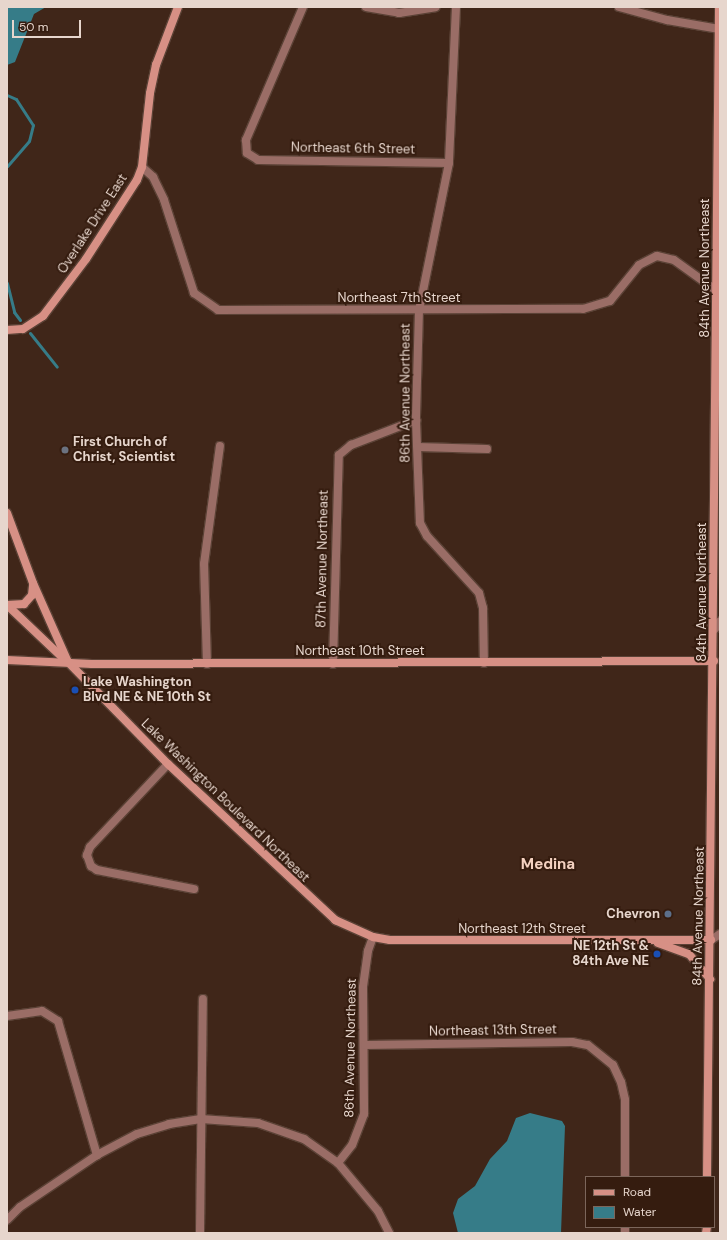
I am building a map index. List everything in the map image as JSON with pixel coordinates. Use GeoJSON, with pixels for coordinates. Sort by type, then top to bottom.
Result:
{"type":"FeatureCollection","features":[{"type":"Feature","properties":{"kind":"main road","name":"Overlake Drive East"},"geometry":{"type":"LineString","coordinates":[[7,330],[34,324],[52,306],[118,210],[142,167],[150,93],[156,65],[178,7]]}},
{"type":"Feature","properties":{"kind":"main road","name":"84th Avenue Northeast"},"geometry":{"type":"LineString","coordinates":[[707,1176],[715,629],[719,7]]}},
{"type":"Feature","properties":{"kind":"main road","name":"Lake Washington Boulevard Northeast"},"geometry":{"type":"LineString","coordinates":[[7,513],[33,583],[68,662],[168,764],[315,904],[335,920],[373,937]]}},
{"type":"Feature","properties":{"kind":"main road"},"geometry":{"type":"LineString","coordinates":[[7,605],[19,607],[29,600],[33,583]]}},
{"type":"Feature","properties":{"kind":"main road"},"geometry":{"type":"LineString","coordinates":[[7,605],[68,662]]}},
{"type":"Feature","properties":{"kind":"main road","name":"Northeast 10th Street"},"geometry":{"type":"LineString","coordinates":[[7,660],[207,664],[714,661]]}},
{"type":"Feature","properties":{"kind":"main road","name":"Northeast 12th Street"},"geometry":{"type":"LineString","coordinates":[[373,937],[412,941],[710,940]]}},
{"type":"Feature","properties":{"kind":"main road"},"geometry":{"type":"LineString","coordinates":[[652,940],[689,954],[710,979]]}},
{"type":"Feature","properties":{"kind":"street","name":"Northeast 6th Street"},"geometry":{"type":"LineString","coordinates":[[303,7],[246,140],[248,153],[258,160],[449,163]]}},
{"type":"Feature","properties":{"kind":"street"},"geometry":{"type":"LineString","coordinates":[[366,7],[399,13],[436,7]]}},
{"type":"Feature","properties":{"kind":"street","name":"86th Avenue Northeast"},"geometry":{"type":"LineString","coordinates":[[456,7],[449,163],[419,310],[416,420],[420,523],[427,536],[479,593],[483,608],[484,663]]}},
{"type":"Feature","properties":{"kind":"street"},"geometry":{"type":"LineString","coordinates":[[618,7],[666,20],[719,29]]}},
{"type":"Feature","properties":{"kind":"street","name":"Northeast 7th Street"},"geometry":{"type":"LineString","coordinates":[[142,167],[153,177],[164,200],[190,285],[194,293],[208,305],[227,312],[591,308],[610,301],[639,265],[657,256],[674,260],[717,291]]}},
{"type":"Feature","properties":{"kind":"street","name":"87th Avenue Northeast"},"geometry":{"type":"LineString","coordinates":[[333,664],[339,455],[351,445],[416,420]]}},
{"type":"Feature","properties":{"kind":"street"},"geometry":{"type":"LineString","coordinates":[[207,664],[204,564],[220,446]]}},
{"type":"Feature","properties":{"kind":"street"},"geometry":{"type":"LineString","coordinates":[[418,447],[487,449]]}},
{"type":"Feature","properties":{"kind":"street"},"geometry":{"type":"LineString","coordinates":[[715,629],[720,621]]}},
{"type":"Feature","properties":{"kind":"street"},"geometry":{"type":"LineString","coordinates":[[168,764],[90,847],[87,856],[91,866],[97,870],[194,889]]}},
{"type":"Feature","properties":{"kind":"street"},"geometry":{"type":"LineString","coordinates":[[710,940],[720,934]]}},
{"type":"Feature","properties":{"kind":"street","name":"86th Avenue Northeast"},"geometry":{"type":"LineString","coordinates":[[338,1163],[352,1145],[364,1114],[365,1045],[363,988],[368,951],[373,937]]}},
{"type":"Feature","properties":{"kind":"street","name":"Northeast 12th Street"},"geometry":{"type":"LineString","coordinates":[[710,940],[720,940]]}},
{"type":"Feature","properties":{"kind":"street"},"geometry":{"type":"LineString","coordinates":[[200,1233],[203,999]]}},
{"type":"Feature","properties":{"kind":"street"},"geometry":{"type":"LineString","coordinates":[[7,1016],[42,1012],[58,1021],[62,1028],[97,1155]]}},
{"type":"Feature","properties":{"kind":"street","name":"Northeast 13th Street"},"geometry":{"type":"LineString","coordinates":[[365,1045],[572,1042],[588,1045],[613,1066],[625,1100],[625,1176]]}},
{"type":"Feature","properties":{"kind":"street"},"geometry":{"type":"LineString","coordinates":[[7,1220],[20,1206],[97,1155],[137,1134],[201,1119],[229,1119],[282,1129],[304,1139],[338,1163],[378,1210],[389,1233]]}},
{"type":"Feature","properties":{"kind":"water"},"geometry":{"type":"Polygon","coordinates":[[[7,7],[46,7],[34,14],[15,62],[7,65],[7,7]]]}},
{"type":"Feature","properties":{"kind":"water"},"geometry":{"type":"Polygon","coordinates":[[[530,1113],[562,1121],[565,1126],[561,1233],[458,1233],[453,1213],[458,1199],[475,1186],[490,1159],[507,1141],[516,1118],[530,1113]]]}},
{"type":"Feature","properties":{"kind":"waterway"},"geometry":{"type":"LineString","coordinates":[[7,95],[16,99],[33,125],[29,141],[7,166]]}},
{"type":"Feature","properties":{"kind":"waterway"},"geometry":{"type":"LineString","coordinates":[[7,283],[14,312],[20,320]]}},
{"type":"Feature","properties":{"kind":"waterway"},"geometry":{"type":"LineString","coordinates":[[30,333],[57,367]]}},
{"type":"Feature","properties":{"kind":"place","name":"First Church of Christ, Scientist"},"geometry":{"type":"Point","coordinates":[65,450]}},
{"type":"Feature","properties":{"kind":"place","name":"Lake Washington Blvd NE & NE 10th St"},"geometry":{"type":"Point","coordinates":[75,690]}},
{"type":"Feature","properties":{"kind":"place","name":"Chevron"},"geometry":{"type":"Point","coordinates":[668,914]}},
{"type":"Feature","properties":{"kind":"place","name":"NE 12th St & 84th Ave NE"},"geometry":{"type":"Point","coordinates":[657,954]}},
{"type":"Feature","properties":{"kind":"district","name":"Medina"},"geometry":{"type":"Point","coordinates":[548,865]}}]}
